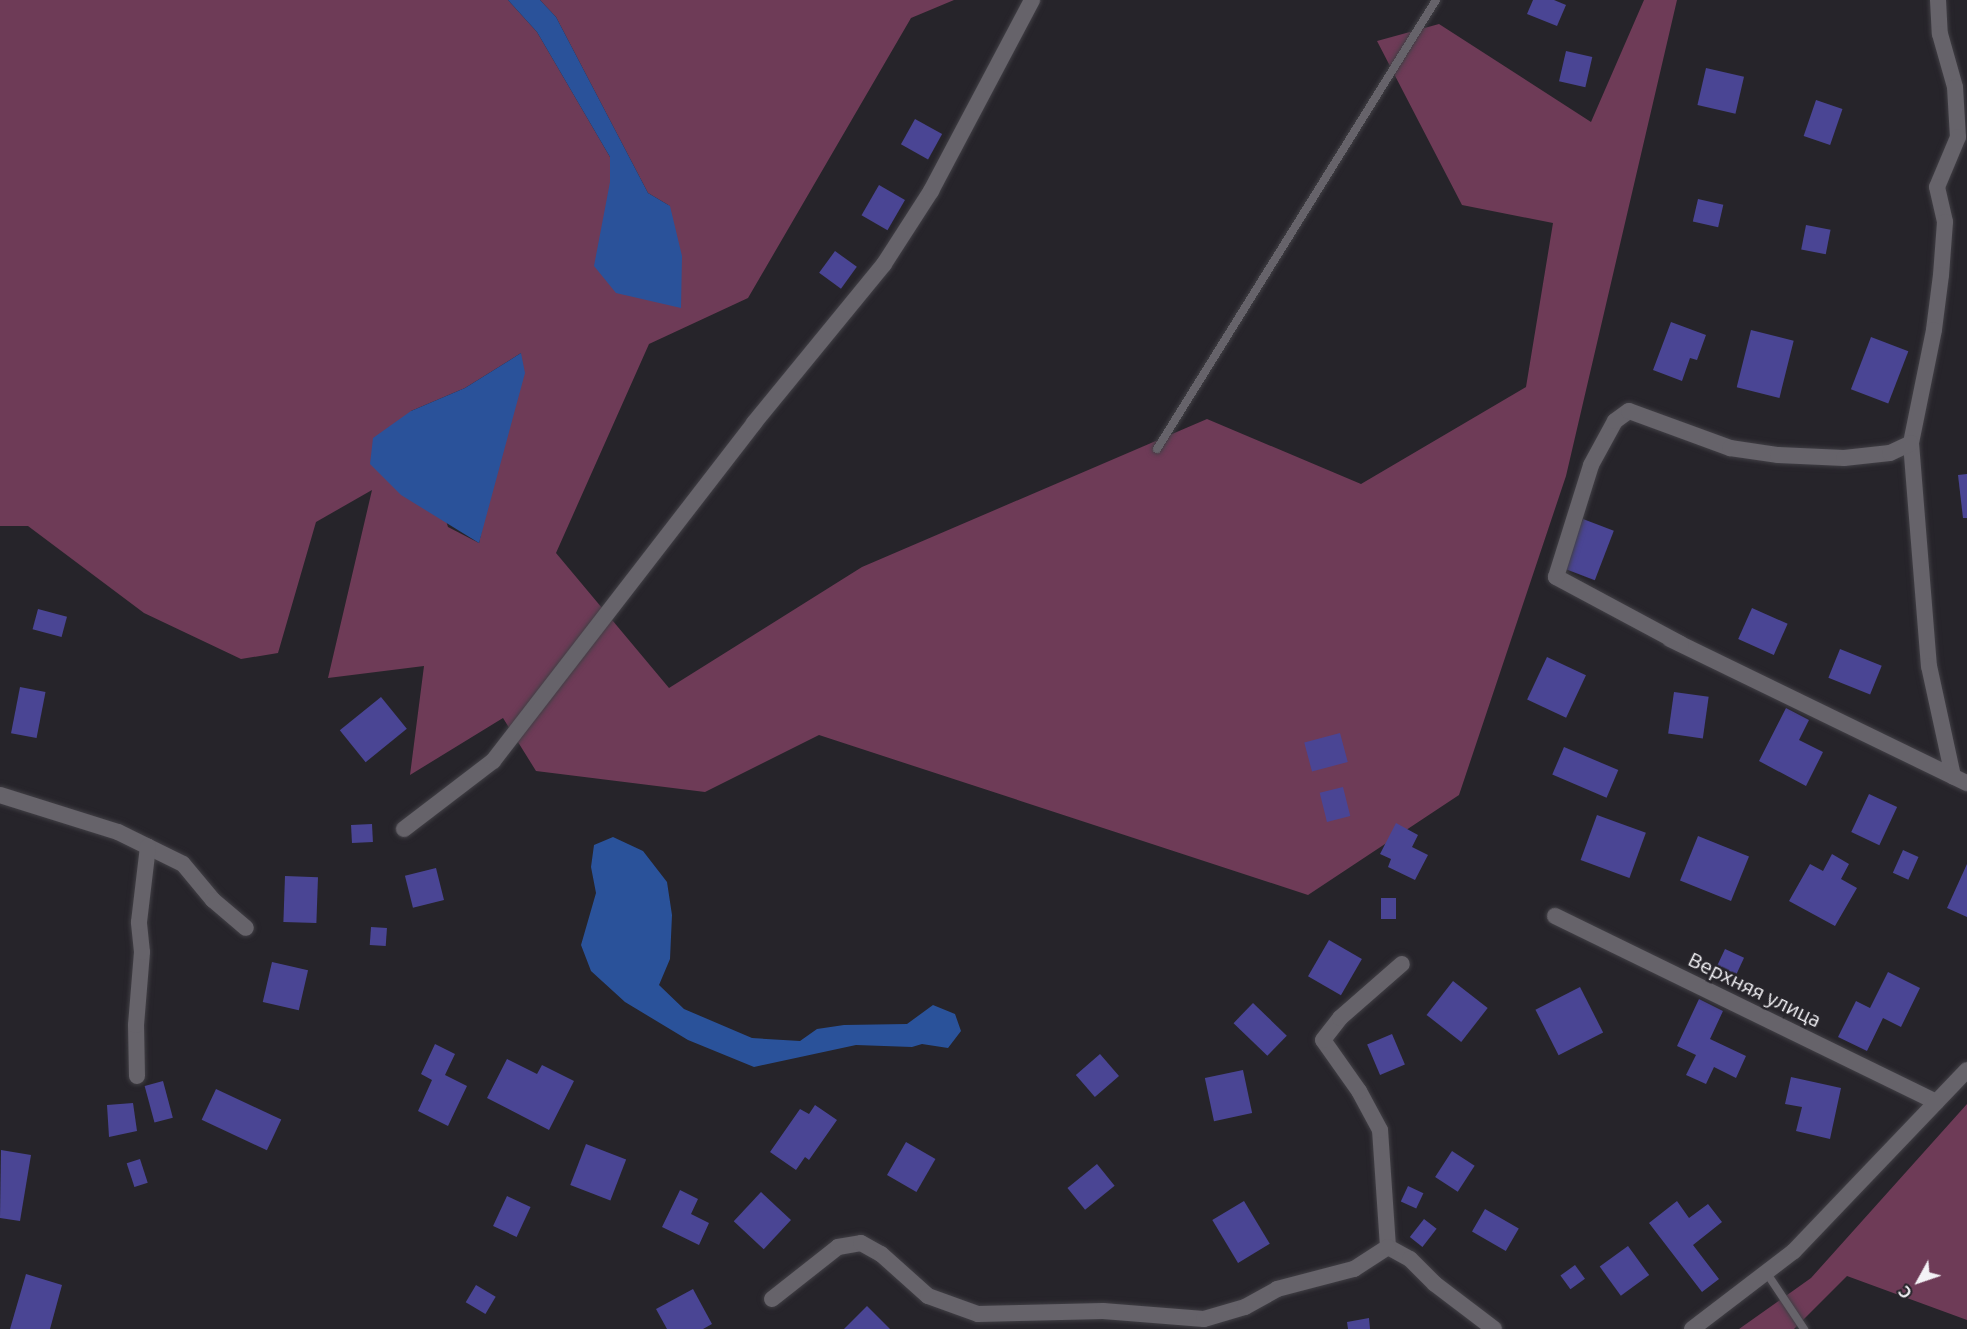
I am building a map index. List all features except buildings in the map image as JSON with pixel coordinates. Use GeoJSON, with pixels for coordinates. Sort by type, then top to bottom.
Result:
{"type":"FeatureCollection","features":[{"type":"Feature","properties":{"kind":"street"},"geometry":{"type":"LineString","coordinates":[[404,829],[493,761],[754,423],[884,264],[931,191],[1032,0]]}},
{"type":"Feature","properties":{"kind":"street"},"geometry":{"type":"LineString","coordinates":[[1938,0],[1940,34],[1955,87],[1958,137],[1937,187],[1945,222],[1941,275],[1911,443],[1929,666],[1960,780]]}},
{"type":"Feature","properties":{"kind":"street"},"geometry":{"type":"LineString","coordinates":[[1911,443],[1890,453],[1844,458],[1778,455],[1730,448],[1629,411],[1615,421],[1591,465],[1556,577],[1675,642],[1960,780]]}},
{"type":"Feature","properties":{"kind":"street"},"geometry":{"type":"LineString","coordinates":[[0,795],[118,832],[183,864],[213,900],[246,928]]}},
{"type":"Feature","properties":{"kind":"street"},"geometry":{"type":"LineString","coordinates":[[137,1076],[136,1025],[142,952],[139,922],[148,847]]}},
{"type":"Feature","properties":{"kind":"street","name":"Верхняя улица"},"geometry":{"type":"LineString","coordinates":[[1555,916],[1936,1102]]}},
{"type":"Feature","properties":{"kind":"street"},"geometry":{"type":"LineString","coordinates":[[1388,1247],[1380,1130],[1359,1091],[1323,1040],[1340,1018],[1402,964]]}},
{"type":"Feature","properties":{"kind":"street"},"geometry":{"type":"LineString","coordinates":[[1692,1329],[1794,1251],[1967,1070]]}},
{"type":"Feature","properties":{"kind":"street"},"geometry":{"type":"LineString","coordinates":[[772,1299],[838,1247],[861,1243],[881,1254],[928,1296],[978,1314],[1103,1311],[1204,1319],[1245,1306],[1277,1289],[1354,1269],[1388,1247]]}},
{"type":"Feature","properties":{"kind":"street"},"geometry":{"type":"LineString","coordinates":[[1388,1247],[1410,1259],[1435,1284],[1494,1329]]}},
{"type":"Feature","properties":{"kind":"lane"},"geometry":{"type":"LineString","coordinates":[[1157,448],[1436,0]]}},
{"type":"Feature","properties":{"kind":"lane"},"geometry":{"type":"LineString","coordinates":[[1766,1272],[1804,1329]]}},
{"type":"Feature","properties":{"kind":"shaded area"},"geometry":{"type":"Polygon","coordinates":[[[0,0],[508,0],[537,32],[610,157],[610,182],[670,206],[648,193],[556,17],[540,0],[954,0],[911,18],[748,298],[649,344],[556,553],[669,688],[862,567],[1207,419],[1361,484],[1526,387],[1553,223],[1462,205],[1377,41],[1439,24],[1591,122],[1644,0],[1677,0],[1566,476],[1459,795],[1308,895],[819,735],[705,792],[536,771],[503,718],[410,775],[424,666],[328,678],[372,490],[316,522],[278,653],[241,659],[144,613],[28,526],[0,526],[0,0]],[[521,353],[465,388],[411,411],[448,527],[479,543],[521,353]]]}},
{"type":"Feature","properties":{"kind":"shaded area"},"geometry":{"type":"Polygon","coordinates":[[[1967,1104],[1967,1320],[1847,1276],[1794,1329],[1739,1329],[1811,1278],[1967,1104]]]}},
{"type":"Feature","properties":{"kind":"water"},"geometry":{"type":"Polygon","coordinates":[[[508,0],[540,0],[556,17],[648,193],[670,206],[682,256],[681,308],[616,293],[594,266],[610,182],[610,157],[537,32],[508,0]]]}},
{"type":"Feature","properties":{"kind":"water"},"geometry":{"type":"Polygon","coordinates":[[[521,353],[525,373],[479,543],[401,495],[370,464],[373,438],[411,411],[465,388],[521,353]]]}},
{"type":"Feature","properties":{"kind":"water"},"geometry":{"type":"Polygon","coordinates":[[[613,837],[643,851],[667,882],[672,915],[670,959],[659,985],[684,1009],[752,1038],[800,1041],[817,1029],[844,1025],[907,1024],[933,1005],[955,1014],[961,1031],[948,1048],[922,1044],[912,1047],[856,1045],[754,1067],[688,1040],[625,1002],[591,971],[581,945],[596,893],[591,867],[594,845],[613,837]]]}}]}
